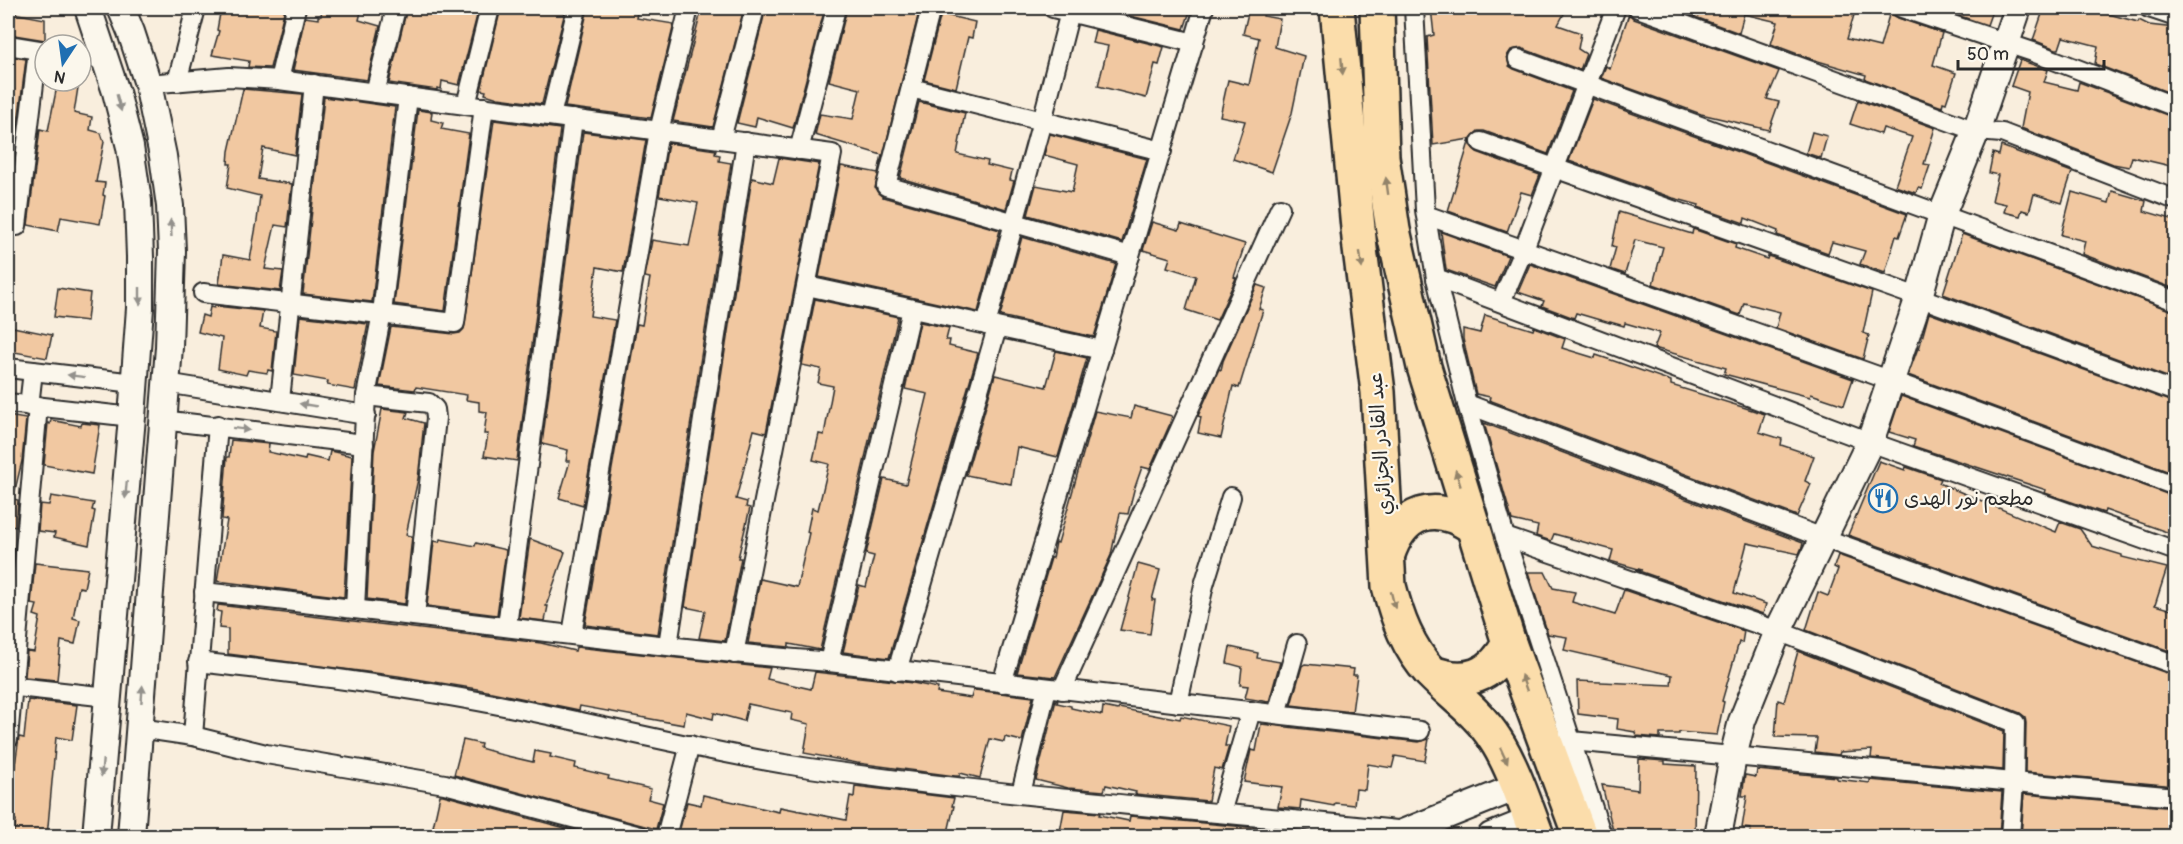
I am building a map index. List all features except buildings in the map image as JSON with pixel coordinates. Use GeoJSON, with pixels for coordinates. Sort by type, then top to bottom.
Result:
{"type":"FeatureCollection","features":[{"type":"Feature","properties":{"kind":"highway","name":"عبد القادر الجزائري"},"geometry":{"type":"LineString","coordinates":[[1337,8],[1360,249],[1378,392],[1389,586],[1397,617],[1411,646],[1430,672],[1480,719],[1496,739],[1534,828]]}},
{"type":"Feature","properties":{"kind":"highway"},"geometry":{"type":"LineString","coordinates":[[1377,8],[1383,157],[1393,230],[1424,366],[1509,643],[1580,837]]}},
{"type":"Feature","properties":{"kind":"highway"},"geometry":{"type":"LineString","coordinates":[[1388,554],[1394,537],[1406,523],[1421,514],[1439,512],[1457,516],[1472,526]]}},
{"type":"Feature","properties":{"kind":"highway"},"geometry":{"type":"LineString","coordinates":[[1430,672],[1445,678],[1461,679],[1477,676],[1502,657],[1509,643]]}},
{"type":"Feature","properties":{"kind":"street"},"geometry":{"type":"LineString","coordinates":[[88,8],[90,33]]}},
{"type":"Feature","properties":{"kind":"street"},"geometry":{"type":"LineString","coordinates":[[121,8],[148,84],[163,156],[170,206],[172,251],[169,347],[131,837]]}},
{"type":"Feature","properties":{"kind":"street"},"geometry":{"type":"LineString","coordinates":[[177,82],[196,8]]}},
{"type":"Feature","properties":{"kind":"street"},"geometry":{"type":"LineString","coordinates":[[279,80],[296,8]]}},
{"type":"Feature","properties":{"kind":"street"},"geometry":{"type":"LineString","coordinates":[[375,93],[396,8]]}},
{"type":"Feature","properties":{"kind":"street"},"geometry":{"type":"LineString","coordinates":[[203,293],[455,323],[475,106],[490,8]]}},
{"type":"Feature","properties":{"kind":"street"},"geometry":{"type":"LineString","coordinates":[[551,116],[577,8]]}},
{"type":"Feature","properties":{"kind":"street"},"geometry":{"type":"LineString","coordinates":[[572,634],[658,131],[689,8]]}},
{"type":"Feature","properties":{"kind":"street"},"geometry":{"type":"LineString","coordinates":[[721,139],[755,8]]}},
{"type":"Feature","properties":{"kind":"street"},"geometry":{"type":"LineString","coordinates":[[799,150],[836,8]]}},
{"type":"Feature","properties":{"kind":"street"},"geometry":{"type":"LineString","coordinates":[[931,8],[886,186],[1130,256]]}},
{"type":"Feature","properties":{"kind":"street"},"geometry":{"type":"LineString","coordinates":[[1002,683],[1204,8]]}},
{"type":"Feature","properties":{"kind":"street"},"geometry":{"type":"LineString","coordinates":[[1414,8],[1426,215],[1436,278],[1467,404],[1505,537],[1602,837]]}},
{"type":"Feature","properties":{"kind":"street"},"geometry":{"type":"LineString","coordinates":[[1501,302],[1523,251],[1616,8]]}},
{"type":"Feature","properties":{"kind":"street"},"geometry":{"type":"LineString","coordinates":[[1638,8],[1976,131],[2002,133],[2175,200]]}},
{"type":"Feature","properties":{"kind":"street"},"geometry":{"type":"LineString","coordinates":[[1902,8],[2006,43],[2175,107]]}},
{"type":"Feature","properties":{"kind":"street"},"geometry":{"type":"LineString","coordinates":[[1718,837],[1742,721],[1778,632],[1870,442],[1919,297],[1942,214],[1976,131],[2018,8]]}},
{"type":"Feature","properties":{"kind":"street"},"geometry":{"type":"LineString","coordinates":[[2149,8],[2175,17]]}},
{"type":"Feature","properties":{"kind":"street"},"geometry":{"type":"LineString","coordinates":[[897,671],[992,326],[1014,223],[1042,120],[1064,9],[1194,43]]}},
{"type":"Feature","properties":{"kind":"street"},"geometry":{"type":"LineString","coordinates":[[8,45],[33,49]]}},
{"type":"Feature","properties":{"kind":"street"},"geometry":{"type":"LineString","coordinates":[[93,58],[130,147],[138,201],[140,309],[96,837]]}},
{"type":"Feature","properties":{"kind":"street"},"geometry":{"type":"LineString","coordinates":[[1518,59],[2175,301]]}},
{"type":"Feature","properties":{"kind":"street"},"geometry":{"type":"LineString","coordinates":[[148,84],[229,77],[279,80],[832,154],[734,654]]}},
{"type":"Feature","properties":{"kind":"street"},"geometry":{"type":"LineString","coordinates":[[280,400],[314,84]]}},
{"type":"Feature","properties":{"kind":"street"},"geometry":{"type":"LineString","coordinates":[[911,88],[1162,151]]}},
{"type":"Feature","properties":{"kind":"street"},"geometry":{"type":"LineString","coordinates":[[17,226],[36,93]]}},
{"type":"Feature","properties":{"kind":"street"},"geometry":{"type":"LineString","coordinates":[[355,608],[366,406],[382,313],[408,97]]}},
{"type":"Feature","properties":{"kind":"street"},"geometry":{"type":"LineString","coordinates":[[507,626],[573,119]]}},
{"type":"Feature","properties":{"kind":"street"},"geometry":{"type":"LineString","coordinates":[[668,645],[746,142]]}},
{"type":"Feature","properties":{"kind":"street"},"geometry":{"type":"LineString","coordinates":[[1481,142],[1919,297],[2175,392]]}},
{"type":"Feature","properties":{"kind":"street"},"geometry":{"type":"LineString","coordinates":[[1021,793],[1055,689],[1280,208]]}},
{"type":"Feature","properties":{"kind":"street"},"geometry":{"type":"LineString","coordinates":[[1426,215],[1892,381],[2175,486]]}},
{"type":"Feature","properties":{"kind":"street"},"geometry":{"type":"LineString","coordinates":[[1436,278],[1870,442],[2175,551]]}},
{"type":"Feature","properties":{"kind":"street"},"geometry":{"type":"LineString","coordinates":[[807,286],[1102,350]]}},
{"type":"Feature","properties":{"kind":"street"},"geometry":{"type":"LineString","coordinates":[[829,662],[912,309]]}},
{"type":"Feature","properties":{"kind":"street"},"geometry":{"type":"LineString","coordinates":[[8,368],[134,383]]}},
{"type":"Feature","properties":{"kind":"street"},"geometry":{"type":"LineString","coordinates":[[8,739],[10,686],[34,406],[33,371]]}},
{"type":"Feature","properties":{"kind":"street"},"geometry":{"type":"LineString","coordinates":[[166,383],[280,400],[366,406],[429,403],[435,410],[436,418],[415,616]]}},
{"type":"Feature","properties":{"kind":"street"},"geometry":{"type":"LineString","coordinates":[[8,403],[364,444]]}},
{"type":"Feature","properties":{"kind":"street"},"geometry":{"type":"LineString","coordinates":[[1467,404],[1823,538],[2175,665]]}},
{"type":"Feature","properties":{"kind":"street"},"geometry":{"type":"LineString","coordinates":[[192,736],[218,426]]}},
{"type":"Feature","properties":{"kind":"street"},"geometry":{"type":"LineString","coordinates":[[1178,703],[1204,585],[1232,497]]}},
{"type":"Feature","properties":{"kind":"street"},"geometry":{"type":"LineString","coordinates":[[1505,537],[1778,632],[2015,723],[2010,837]]}},
{"type":"Feature","properties":{"kind":"street"},"geometry":{"type":"LineString","coordinates":[[204,592],[1420,731]]}},
{"type":"Feature","properties":{"kind":"street"},"geometry":{"type":"LineString","coordinates":[[1277,714],[1297,644]]}},
{"type":"Feature","properties":{"kind":"street"},"geometry":{"type":"LineString","coordinates":[[198,662],[390,686],[512,707],[802,766],[1021,793],[1401,834],[1517,787]]}},
{"type":"Feature","properties":{"kind":"street"},"geometry":{"type":"LineString","coordinates":[[10,686],[108,697]]}},
{"type":"Feature","properties":{"kind":"street"},"geometry":{"type":"LineString","coordinates":[[1221,813],[1251,711]]}},
{"type":"Feature","properties":{"kind":"street"},"geometry":{"type":"LineString","coordinates":[[105,740],[139,734],[192,736],[266,754],[445,784],[640,837]]}},
{"type":"Feature","properties":{"kind":"street"},"geometry":{"type":"LineString","coordinates":[[1571,741],[2175,797]]}},
{"type":"Feature","properties":{"kind":"street"},"geometry":{"type":"LineString","coordinates":[[666,837],[690,745]]}},
{"type":"Feature","properties":{"kind":"street"},"geometry":{"type":"LineString","coordinates":[[1491,837],[1534,828]]}},
{"type":"Feature","properties":{"kind":"place","name":"مطعم نور الهدى"},"geometry":{"type":"Point","coordinates":[1883,498]}}]}
